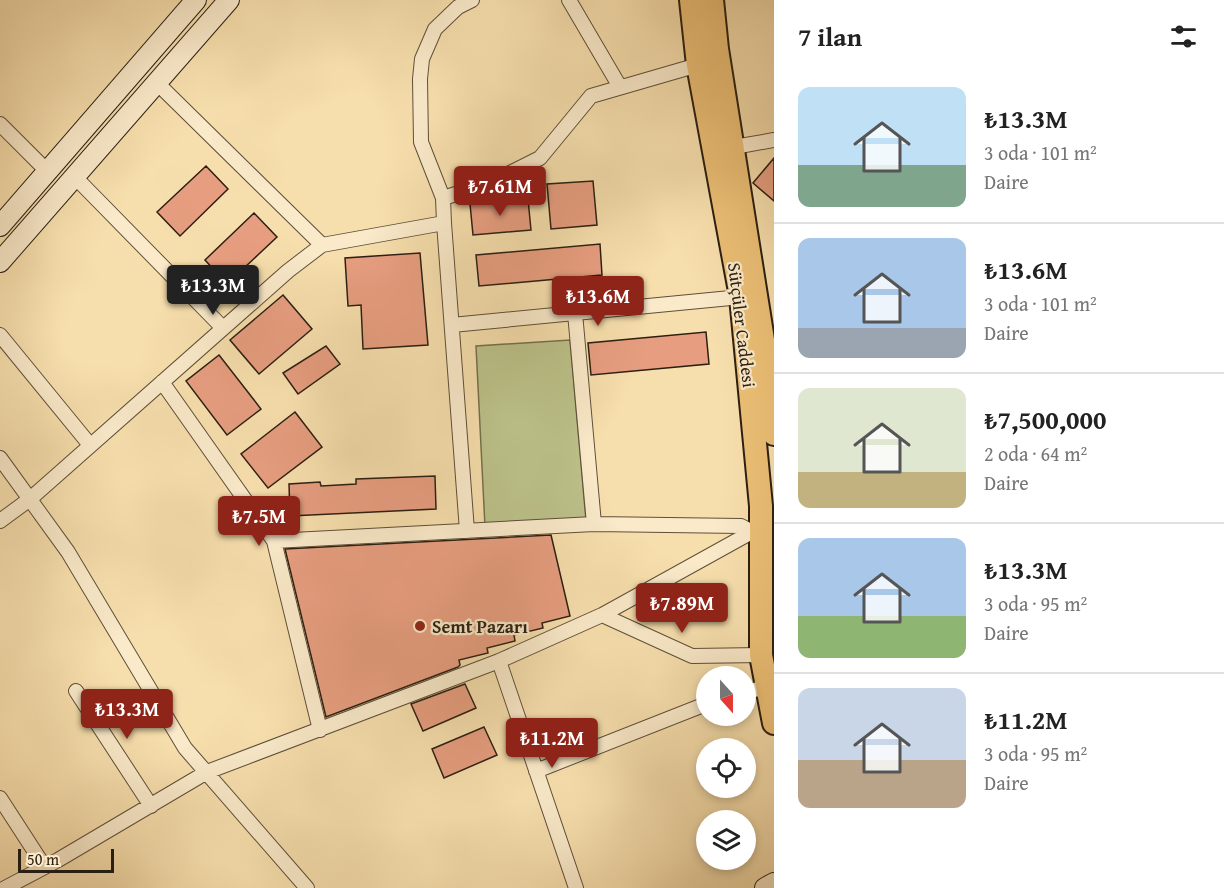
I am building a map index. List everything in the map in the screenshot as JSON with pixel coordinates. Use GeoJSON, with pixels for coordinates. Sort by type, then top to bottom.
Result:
{"type":"FeatureCollection","features":[{"type":"Feature","properties":{"kind":"main road"},"geometry":{"type":"LineString","coordinates":[[0,226],[196,0]]}},
{"type":"Feature","properties":{"kind":"main road"},"geometry":{"type":"LineString","coordinates":[[0,262],[229,0]]}},
{"type":"Feature","properties":{"kind":"main road","name":"Sütçüler Caddesi"},"geometry":{"type":"LineString","coordinates":[[691,0],[698,65],[741,297],[757,531],[761,655],[756,689],[774,723]]}},
{"type":"Feature","properties":{"kind":"main road","name":"Sütçüler Caddesi"},"geometry":{"type":"LineString","coordinates":[[711,0],[768,338],[774,434]]}},
{"type":"Feature","properties":{"kind":"main road"},"geometry":{"type":"LineString","coordinates":[[765,888],[774,883]]}},
{"type":"Feature","properties":{"kind":"street"},"geometry":{"type":"LineString","coordinates":[[467,531],[443,198],[421,142],[420,90],[422,59],[435,29],[458,7],[472,0]]}},
{"type":"Feature","properties":{"kind":"street"},"geometry":{"type":"LineString","coordinates":[[568,0],[620,87]]}},
{"type":"Feature","properties":{"kind":"street"},"geometry":{"type":"LineString","coordinates":[[443,198],[488,184],[540,158],[591,96],[698,65]]}},
{"type":"Feature","properties":{"kind":"street"},"geometry":{"type":"LineString","coordinates":[[156,81],[322,245]]}},
{"type":"Feature","properties":{"kind":"street"},"geometry":{"type":"LineString","coordinates":[[0,124],[48,172]]}},
{"type":"Feature","properties":{"kind":"street"},"geometry":{"type":"LineString","coordinates":[[734,147],[774,140]]}},
{"type":"Feature","properties":{"kind":"street"},"geometry":{"type":"LineString","coordinates":[[75,177],[223,328]]}},
{"type":"Feature","properties":{"kind":"street"},"geometry":{"type":"LineString","coordinates":[[0,521],[30,499],[223,328],[322,245],[444,223]]}},
{"type":"Feature","properties":{"kind":"street"},"geometry":{"type":"LineString","coordinates":[[452,325],[741,297]]}},
{"type":"Feature","properties":{"kind":"street"},"geometry":{"type":"LineString","coordinates":[[575,313],[594,524]]}},
{"type":"Feature","properties":{"kind":"street"},"geometry":{"type":"LineString","coordinates":[[0,335],[90,446]]}},
{"type":"Feature","properties":{"kind":"street"},"geometry":{"type":"LineString","coordinates":[[162,382],[274,541],[320,730]]}},
{"type":"Feature","properties":{"kind":"street"},"geometry":{"type":"LineString","coordinates":[[0,458],[68,552],[185,748],[307,888]]}},
{"type":"Feature","properties":{"kind":"street"},"geometry":{"type":"LineString","coordinates":[[274,541],[594,524],[741,525],[757,531]]}},
{"type":"Feature","properties":{"kind":"street"},"geometry":{"type":"LineString","coordinates":[[5,888],[207,772],[499,661],[602,615],[757,531]]}},
{"type":"Feature","properties":{"kind":"street"},"geometry":{"type":"LineString","coordinates":[[602,615],[692,656],[761,655]]}},
{"type":"Feature","properties":{"kind":"street"},"geometry":{"type":"LineString","coordinates":[[499,661],[576,888]]}},
{"type":"Feature","properties":{"kind":"street"},"geometry":{"type":"LineString","coordinates":[[76,691],[151,806]]}},
{"type":"Feature","properties":{"kind":"street"},"geometry":{"type":"LineString","coordinates":[[536,771],[696,708]]}},
{"type":"Feature","properties":{"kind":"street"},"geometry":{"type":"LineString","coordinates":[[0,798],[44,866]]}},
{"type":"Feature","properties":{"kind":"green space"},"geometry":{"type":"Polygon","coordinates":[[[570,340],[586,520],[485,527],[476,346],[570,340]]]}},
{"type":"Feature","properties":{"kind":"building"},"geometry":{"type":"Polygon","coordinates":[[[774,158],[774,201],[753,183],[774,158]]]}},
{"type":"Feature","properties":{"kind":"building"},"geometry":{"type":"Polygon","coordinates":[[[206,166],[228,189],[180,236],[157,212],[206,166]]]}},
{"type":"Feature","properties":{"kind":"building"},"geometry":{"type":"Polygon","coordinates":[[[593,181],[597,225],[551,229],[547,184],[593,181]]]}},
{"type":"Feature","properties":{"kind":"building"},"geometry":{"type":"Polygon","coordinates":[[[528,199],[531,230],[473,235],[470,204],[528,199]]]}},
{"type":"Feature","properties":{"kind":"building"},"geometry":{"type":"Polygon","coordinates":[[[254,213],[277,237],[227,284],[205,260],[254,213]]]}},
{"type":"Feature","properties":{"kind":"building"},"geometry":{"type":"Polygon","coordinates":[[[600,244],[602,275],[479,286],[476,255],[600,244]]]}},
{"type":"Feature","properties":{"kind":"building"},"geometry":{"type":"Polygon","coordinates":[[[420,253],[428,345],[363,349],[361,305],[348,306],[345,258],[420,253]]]}},
{"type":"Feature","properties":{"kind":"building"},"geometry":{"type":"Polygon","coordinates":[[[283,295],[312,329],[259,374],[230,340],[283,295]]]}},
{"type":"Feature","properties":{"kind":"building"},"geometry":{"type":"Polygon","coordinates":[[[706,332],[709,364],[591,375],[588,343],[706,332]]]}},
{"type":"Feature","properties":{"kind":"building"},"geometry":{"type":"Polygon","coordinates":[[[326,346],[340,364],[298,394],[283,373],[326,346]]]}},
{"type":"Feature","properties":{"kind":"building"},"geometry":{"type":"Polygon","coordinates":[[[219,355],[261,409],[227,435],[186,381],[219,355]]]}},
{"type":"Feature","properties":{"kind":"building"},"geometry":{"type":"Polygon","coordinates":[[[295,412],[322,447],[268,488],[241,454],[295,412]]]}},
{"type":"Feature","properties":{"kind":"building"},"geometry":{"type":"Polygon","coordinates":[[[435,476],[436,509],[290,516],[289,484],[320,482],[321,486],[356,484],[356,479],[435,476]]]}},
{"type":"Feature","properties":{"kind":"building","name":"Semt Pazarı"},"geometry":{"type":"Polygon","coordinates":[[[551,535],[570,616],[542,623],[543,628],[514,635],[515,641],[487,648],[488,653],[459,660],[458,667],[326,717],[285,549],[551,535]]]}},
{"type":"Feature","properties":{"kind":"building"},"geometry":{"type":"Polygon","coordinates":[[[465,684],[476,708],[423,731],[411,704],[465,684]]]}},
{"type":"Feature","properties":{"kind":"building"},"geometry":{"type":"Polygon","coordinates":[[[484,727],[497,755],[444,778],[432,749],[484,727]]]}},
{"type":"Feature","properties":{"kind":"place","name":"Semt Pazarı"},"geometry":{"type":"Point","coordinates":[420,626]}}]}
